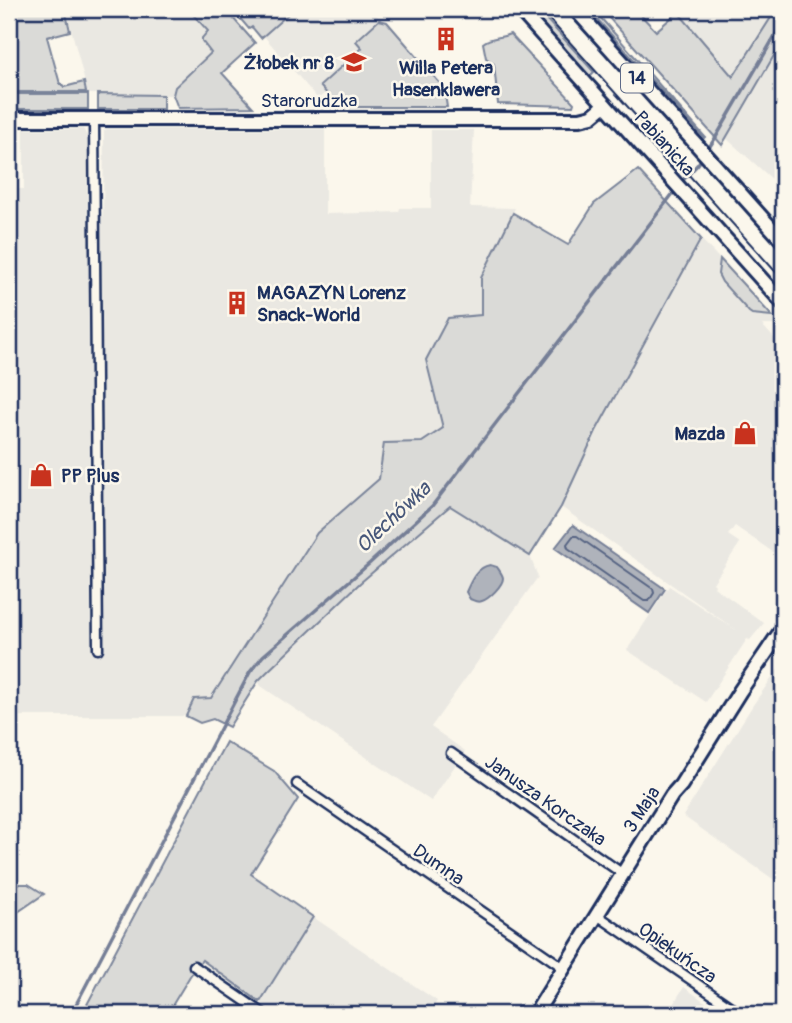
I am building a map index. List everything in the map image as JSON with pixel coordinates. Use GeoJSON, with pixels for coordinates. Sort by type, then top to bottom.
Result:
{"type":"FeatureCollection","features":[{"type":"Feature","properties":{"kind":"street","name":"Pabianicka"},"geometry":{"type":"LineString","coordinates":[[519,9],[783,303]]}},
{"type":"Feature","properties":{"kind":"street","name":"Pabianicka"},"geometry":{"type":"LineString","coordinates":[[575,9],[783,241]]}},
{"type":"Feature","properties":{"kind":"street","name":"Starorudzka"},"geometry":{"type":"LineString","coordinates":[[9,119],[580,119],[592,116],[605,105]]}},
{"type":"Feature","properties":{"kind":"street"},"geometry":{"type":"LineString","coordinates":[[94,119],[98,649]]}},
{"type":"Feature","properties":{"kind":"street","name":"3 Maja"},"geometry":{"type":"LineString","coordinates":[[542,1012],[564,968],[672,795],[783,628]]}},
{"type":"Feature","properties":{"kind":"street","name":"Janusza Korczaka"},"geometry":{"type":"LineString","coordinates":[[451,753],[623,874]]}},
{"type":"Feature","properties":{"kind":"street","name":"Dumna"},"geometry":{"type":"LineString","coordinates":[[297,784],[564,968]]}},
{"type":"Feature","properties":{"kind":"street","name":"Opiekuńcza"},"geometry":{"type":"LineString","coordinates":[[597,915],[741,1014]]}},
{"type":"Feature","properties":{"kind":"street"},"geometry":{"type":"LineString","coordinates":[[194,965],[264,1014]]}},
{"type":"Feature","properties":{"kind":"shaded area"},"geometry":{"type":"Polygon","coordinates":[[[9,9],[65,9],[70,31],[47,37],[60,84],[64,87],[84,82],[86,92],[9,92],[9,9]]]}},
{"type":"Feature","properties":{"kind":"shaded area"},"geometry":{"type":"Polygon","coordinates":[[[66,9],[187,9],[207,31],[201,41],[211,53],[174,87],[172,95],[88,94],[66,9]]]}},
{"type":"Feature","properties":{"kind":"shaded area"},"geometry":{"type":"Polygon","coordinates":[[[188,9],[225,9],[255,43],[222,73],[253,107],[178,108],[173,95],[175,87],[211,53],[202,41],[208,31],[188,9]]]}},
{"type":"Feature","properties":{"kind":"shaded area"},"geometry":{"type":"Polygon","coordinates":[[[232,9],[294,9],[261,38],[252,27],[249,29],[232,9]]]}},
{"type":"Feature","properties":{"kind":"shaded area","name":"Żłobek nr 8"},"geometry":{"type":"Polygon","coordinates":[[[296,9],[371,9],[387,21],[445,88],[448,109],[339,108],[325,93],[318,99],[264,36],[296,9]]]}},
{"type":"Feature","properties":{"kind":"shaded area"},"geometry":{"type":"Polygon","coordinates":[[[529,9],[537,9],[594,72],[589,77],[529,9]]]}},
{"type":"Feature","properties":{"kind":"shaded area"},"geometry":{"type":"Polygon","coordinates":[[[588,9],[593,9],[704,138],[588,9]]]}},
{"type":"Feature","properties":{"kind":"shaded area"},"geometry":{"type":"Polygon","coordinates":[[[601,9],[635,9],[656,31],[678,12],[733,77],[770,19],[772,9],[783,9],[783,40],[722,145],[601,9]]]}},
{"type":"Feature","properties":{"kind":"shaded area"},"geometry":{"type":"Polygon","coordinates":[[[675,9],[772,9],[770,19],[733,77],[675,9]]]}},
{"type":"Feature","properties":{"kind":"shaded area"},"geometry":{"type":"Polygon","coordinates":[[[379,20],[387,22],[444,88],[447,107],[339,107],[320,86],[362,48],[356,41],[379,20]]]}},
{"type":"Feature","properties":{"kind":"shaded area"},"geometry":{"type":"Polygon","coordinates":[[[510,34],[574,103],[573,106],[498,104],[494,64],[486,58],[483,43],[510,34]]]}},
{"type":"Feature","properties":{"kind":"shaded area"},"geometry":{"type":"Polygon","coordinates":[[[783,40],[782,192],[772,179],[726,138],[783,40]]]}},
{"type":"Feature","properties":{"kind":"shaded area"},"geometry":{"type":"Polygon","coordinates":[[[9,94],[88,94],[88,109],[9,109],[9,94]]]}},
{"type":"Feature","properties":{"kind":"shaded area"},"geometry":{"type":"Polygon","coordinates":[[[98,94],[163,95],[163,109],[98,109],[98,94]]]}},
{"type":"Feature","properties":{"kind":"shaded area"},"geometry":{"type":"Polygon","coordinates":[[[24,129],[83,129],[89,139],[89,217],[103,216],[104,130],[107,129],[325,129],[325,214],[399,212],[400,208],[431,208],[431,130],[474,130],[470,207],[515,208],[481,278],[481,315],[426,360],[443,428],[422,442],[384,443],[379,479],[317,533],[210,699],[194,699],[186,716],[9,716],[9,172],[17,189],[24,189],[24,129]]]}},
{"type":"Feature","properties":{"kind":"shaded area"},"geometry":{"type":"Polygon","coordinates":[[[638,170],[701,239],[596,431],[561,507],[530,556],[450,506],[360,583],[258,681],[229,727],[213,719],[200,723],[186,716],[194,699],[211,698],[317,533],[379,479],[384,443],[422,442],[443,428],[426,360],[448,318],[481,315],[481,278],[513,213],[568,245],[594,204],[638,170]]]}},
{"type":"Feature","properties":{"kind":"shaded area"},"geometry":{"type":"Polygon","coordinates":[[[701,239],[781,325],[762,325],[783,348],[783,559],[735,526],[728,535],[740,543],[713,583],[714,587],[764,623],[750,640],[747,639],[706,702],[627,650],[669,586],[739,632],[561,507],[596,431],[701,239]]]}},
{"type":"Feature","properties":{"kind":"shaded area"},"geometry":{"type":"Polygon","coordinates":[[[720,259],[772,316],[749,312],[722,282],[718,274],[720,259]]]}},
{"type":"Feature","properties":{"kind":"shaded area"},"geometry":{"type":"Polygon","coordinates":[[[450,506],[530,556],[538,577],[431,727],[465,751],[431,801],[261,686],[258,681],[360,583],[450,506]]]}},
{"type":"Feature","properties":{"kind":"shaded area"},"geometry":{"type":"Polygon","coordinates":[[[783,662],[783,886],[683,816],[783,662]]]}},
{"type":"Feature","properties":{"kind":"shaded area"},"geometry":{"type":"Polygon","coordinates":[[[226,742],[274,771],[298,799],[251,874],[313,917],[260,1002],[202,960],[167,1014],[82,1014],[226,742]]]}},
{"type":"Feature","properties":{"kind":"shaded area"},"geometry":{"type":"Polygon","coordinates":[[[9,884],[28,884],[44,894],[9,918],[9,884]]]}},
{"type":"Feature","properties":{"kind":"shaded area"},"geometry":{"type":"Polygon","coordinates":[[[313,917],[437,1001],[429,1014],[278,1014],[260,1002],[313,917]]]}},
{"type":"Feature","properties":{"kind":"shaded area"},"geometry":{"type":"Polygon","coordinates":[[[684,987],[708,1004],[706,1007],[716,1014],[667,1014],[684,987]]]}},
{"type":"Feature","properties":{"kind":"water"},"geometry":{"type":"Polygon","coordinates":[[[573,525],[665,589],[649,613],[555,548],[573,525]]]}},
{"type":"Feature","properties":{"kind":"water"},"geometry":{"type":"Polygon","coordinates":[[[490,565],[497,567],[502,574],[501,584],[485,600],[477,602],[470,599],[466,592],[472,579],[481,568],[490,565]]]}},
{"type":"Feature","properties":{"kind":"waterway","name":"Olechówka"},"geometry":{"type":"LineString","coordinates":[[71,1014],[250,672],[263,656],[432,506],[698,164],[779,29],[783,16]]}},
{"type":"Feature","properties":{"kind":"tram line"},"geometry":{"type":"LineString","coordinates":[[540,9],[783,280]]}},
{"type":"Feature","properties":{"kind":"place","name":"Willa Petera Hasenklawera"},"geometry":{"type":"Point","coordinates":[446,39]}},
{"type":"Feature","properties":{"kind":"place","name":"Żłobek nr 8"},"geometry":{"type":"Point","coordinates":[354,62]}},
{"type":"Feature","properties":{"kind":"place","name":"MAGAZYN Lorenz Snack-World"},"geometry":{"type":"Point","coordinates":[237,303]}},
{"type":"Feature","properties":{"kind":"place","name":"Mazda"},"geometry":{"type":"Point","coordinates":[745,433]}},
{"type":"Feature","properties":{"kind":"place","name":"PP Plus"},"geometry":{"type":"Point","coordinates":[41,475]}}]}
